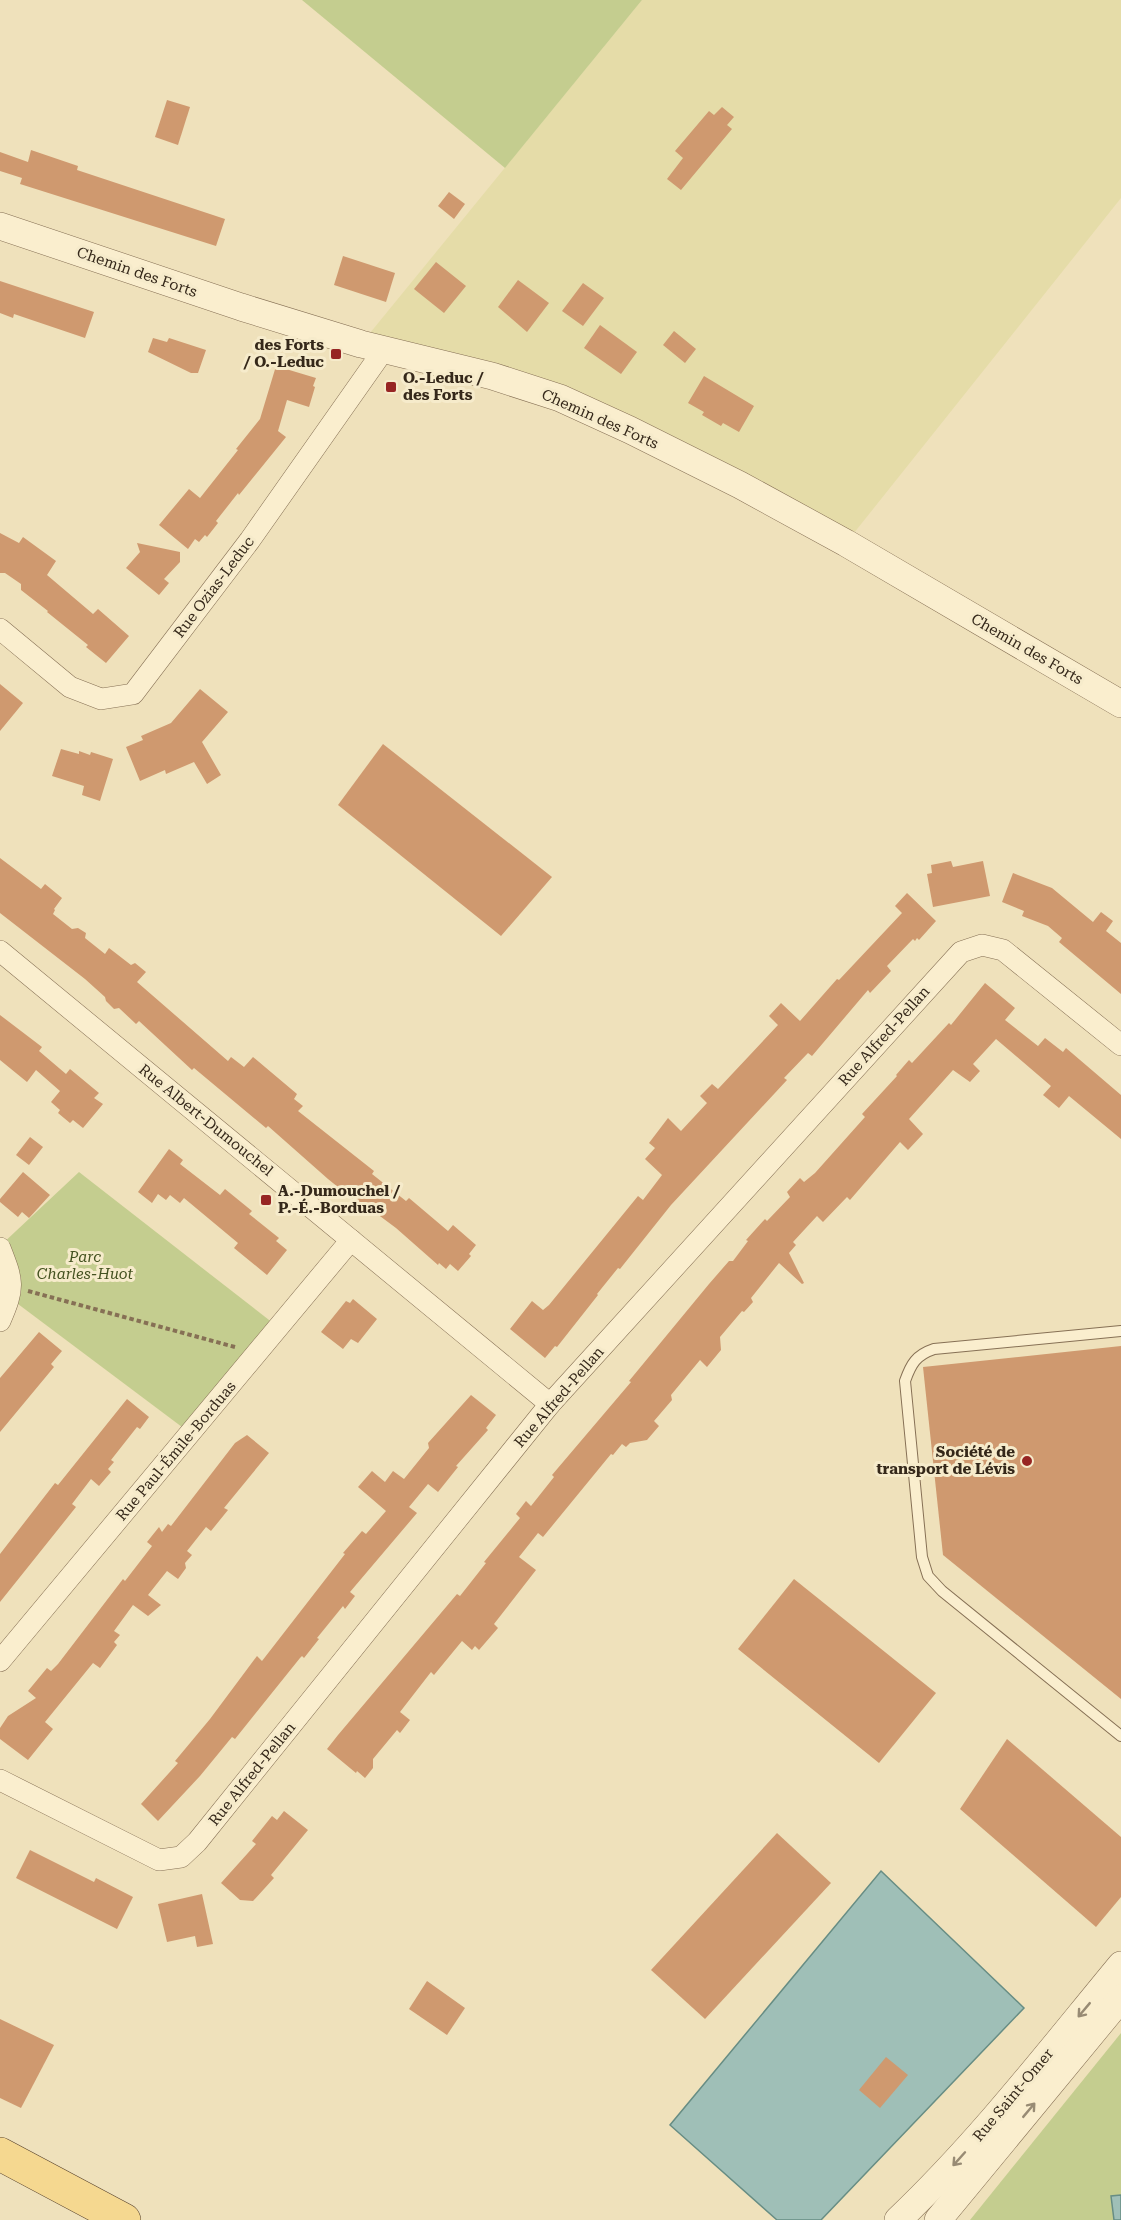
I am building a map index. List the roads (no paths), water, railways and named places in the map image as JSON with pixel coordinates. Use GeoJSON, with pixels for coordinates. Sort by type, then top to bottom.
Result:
{"type":"FeatureCollection","features":[{"type":"Feature","properties":{"kind":"main road"},"geometry":{"type":"LineString","coordinates":[[0,2154],[124,2220]]}},
{"type":"Feature","properties":{"kind":"street","name":"Chemin des Forts"},"geometry":{"type":"LineString","coordinates":[[0,226],[230,303],[383,351],[492,376],[560,398],[740,484],[846,543],[1121,704]]}},
{"type":"Feature","properties":{"kind":"street","name":"Rue Ozias-Leduc"},"geometry":{"type":"LineString","coordinates":[[0,629],[70,687],[101,699],[133,694],[250,540],[383,351]]}},
{"type":"Feature","properties":{"kind":"street","name":"Rue Alfred-Pellan"},"geometry":{"type":"LineString","coordinates":[[0,1780],[159,1860],[181,1857],[197,1842],[550,1404],[961,952],[981,945],[1003,950],[1121,1044]]}},
{"type":"Feature","properties":{"kind":"street","name":"Rue Albert-Dumouchel"},"geometry":{"type":"LineString","coordinates":[[0,951],[550,1404]]}},
{"type":"Feature","properties":{"kind":"street","name":"Rue Paul-Émile-Borduas"},"geometry":{"type":"LineString","coordinates":[[0,1661],[351,1240]]}},
{"type":"Feature","properties":{"kind":"street"},"geometry":{"type":"LineString","coordinates":[[0,1248],[10,1275],[10,1298],[0,1321]]}},
{"type":"Feature","properties":{"kind":"street","name":"Rue Saint-Omer"},"geometry":{"type":"LineString","coordinates":[[898,2220],[940,2180],[977,2139],[1121,1965]]}},
{"type":"Feature","properties":{"kind":"street","name":"Rue Saint-Omer"},"geometry":{"type":"LineString","coordinates":[[938,2220],[1121,1998]]}},
{"type":"Feature","properties":{"kind":"lane"},"geometry":{"type":"LineString","coordinates":[[1121,1331],[934,1349],[922,1353],[914,1360],[905,1381],[922,1557],[928,1576],[942,1591],[1121,1736]]}},
{"type":"Feature","properties":{"kind":"water"},"geometry":{"type":"Polygon","coordinates":[[[881,1871],[1024,2008],[821,2220],[777,2220],[670,2125],[881,1871]]]}},
{"type":"Feature","properties":{"kind":"water"},"geometry":{"type":"Polygon","coordinates":[[[1121,2195],[1121,2220],[1114,2220],[1111,2196],[1121,2195]]]}},
{"type":"Feature","properties":{"kind":"place","name":"des Forts / O.-Leduc"},"geometry":{"type":"Point","coordinates":[336,354]}},
{"type":"Feature","properties":{"kind":"place","name":"O.-Leduc / des Forts"},"geometry":{"type":"Point","coordinates":[391,387]}},
{"type":"Feature","properties":{"kind":"place","name":"A.-Dumouchel / P.-É.-Borduas"},"geometry":{"type":"Point","coordinates":[266,1200]}},
{"type":"Feature","properties":{"kind":"place","name":"Société de transport de Lévis"},"geometry":{"type":"Point","coordinates":[1027,1461]}},
{"type":"Feature","properties":{"kind":"park label","name":"Parc Charles-Huot"},"geometry":{"type":"Point","coordinates":[85,1266]}}]}
